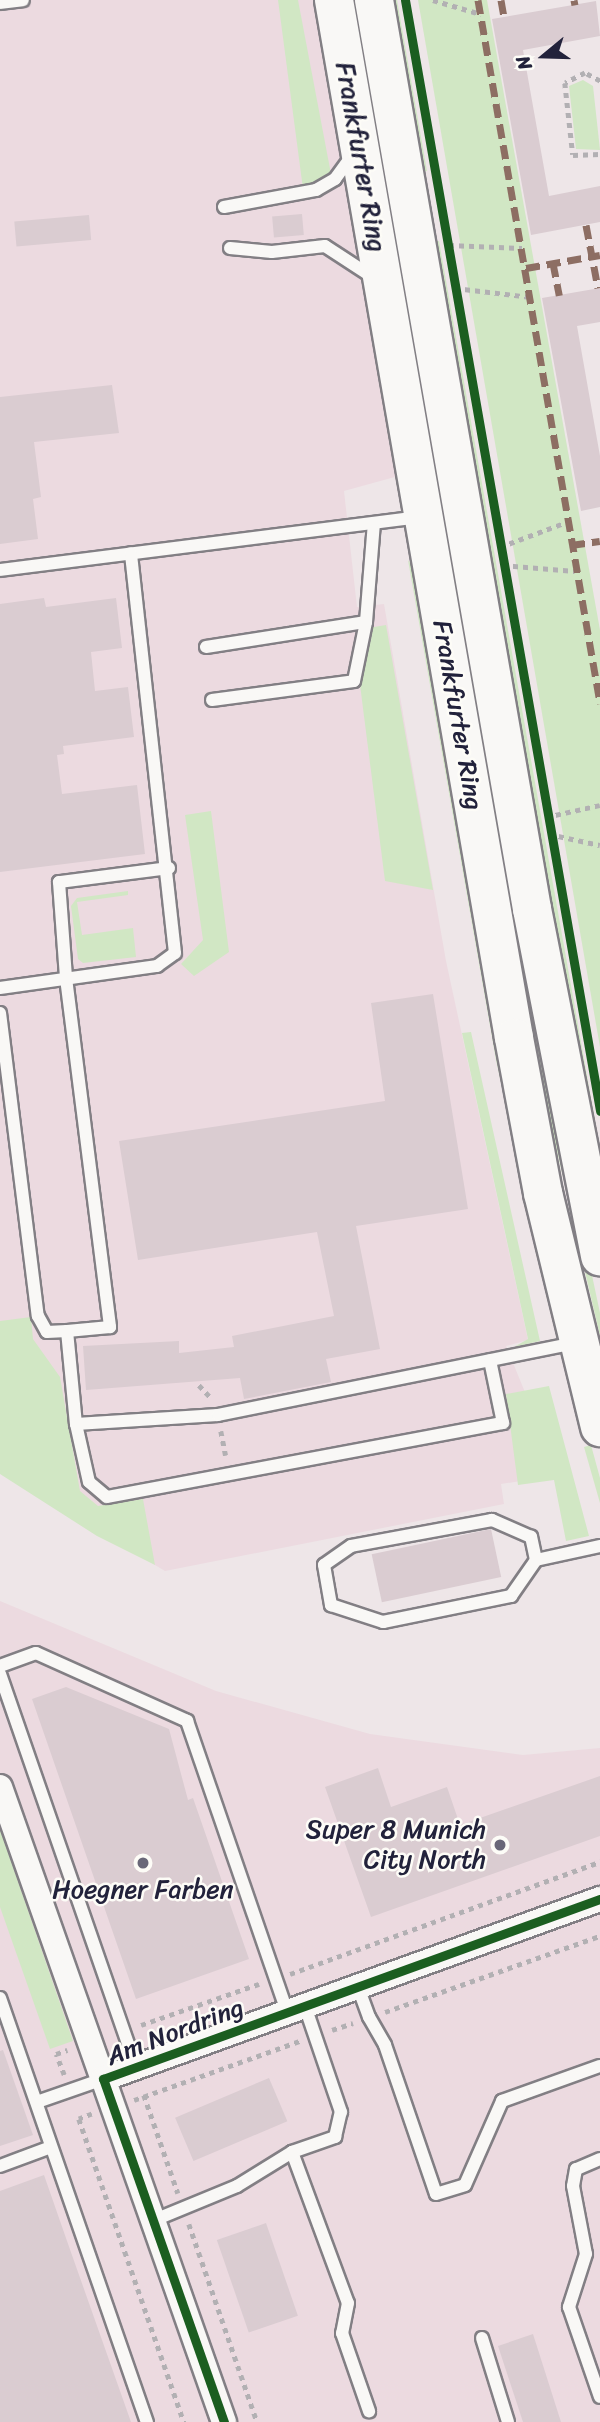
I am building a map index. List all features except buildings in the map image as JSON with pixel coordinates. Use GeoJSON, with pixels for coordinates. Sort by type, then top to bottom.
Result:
{"type":"FeatureCollection","features":[{"type":"Feature","properties":{"kind":"main road","name":"Frankfurter Ring"},"geometry":{"type":"LineString","coordinates":[[334,0],[514,1038],[578,1343],[595,1389],[600,1427]]}},
{"type":"Feature","properties":{"kind":"main road","name":"Frankfurter Ring"},"geometry":{"type":"LineString","coordinates":[[374,0],[540,950],[600,1256]]}},
{"type":"Feature","properties":{"kind":"street","name":"Am Nordring"},"geometry":{"type":"LineString","coordinates":[[0,1787],[225,2422]]}},
{"type":"Feature","properties":{"kind":"street","name":"Am Nordring"},"geometry":{"type":"LineString","coordinates":[[103,2079],[600,1899]]}},
{"type":"Feature","properties":{"kind":"lane"},"geometry":{"type":"LineString","coordinates":[[0,3],[23,0]]}},
{"type":"Feature","properties":{"kind":"lane"},"geometry":{"type":"LineString","coordinates":[[224,207],[316,190],[335,179],[359,146]]}},
{"type":"Feature","properties":{"kind":"lane"},"geometry":{"type":"LineString","coordinates":[[230,248],[272,252],[325,246],[348,257],[384,286]]}},
{"type":"Feature","properties":{"kind":"lane"},"geometry":{"type":"LineString","coordinates":[[0,570],[423,516]]}},
{"type":"Feature","properties":{"kind":"lane"},"geometry":{"type":"LineString","coordinates":[[212,700],[354,681],[366,622],[374,523]]}},
{"type":"Feature","properties":{"kind":"lane"},"geometry":{"type":"LineString","coordinates":[[0,988],[157,966],[175,953],[169,868],[131,553]]}},
{"type":"Feature","properties":{"kind":"lane"},"geometry":{"type":"LineString","coordinates":[[206,647],[366,622]]}},
{"type":"Feature","properties":{"kind":"lane"},"geometry":{"type":"LineString","coordinates":[[0,1013],[38,1316],[47,1332],[110,1327],[66,978],[60,882],[169,868]]}},
{"type":"Feature","properties":{"kind":"lane"},"geometry":{"type":"LineString","coordinates":[[67,1331],[76,1423],[89,1482],[107,1497],[503,1423],[490,1360]]}},
{"type":"Feature","properties":{"kind":"lane"},"geometry":{"type":"LineString","coordinates":[[76,1423],[218,1415],[578,1343]]}},
{"type":"Feature","properties":{"kind":"lane"},"geometry":{"type":"LineString","coordinates":[[536,1560],[531,1537],[492,1520],[351,1546],[324,1565],[331,1605],[383,1622],[511,1596],[536,1560],[600,1546]]}},
{"type":"Feature","properties":{"kind":"lane"},"geometry":{"type":"LineString","coordinates":[[0,1667],[36,1653],[187,1721],[276,1979],[316,2036],[341,2112],[335,2137],[292,2152],[237,2186],[152,2221]]}},
{"type":"Feature","properties":{"kind":"lane"},"geometry":{"type":"LineString","coordinates":[[0,1674],[135,2067]]}},
{"type":"Feature","properties":{"kind":"lane"},"geometry":{"type":"LineString","coordinates":[[358,1987],[369,2017],[385,2045],[436,2194],[465,2185],[502,2101],[600,2066]]}},
{"type":"Feature","properties":{"kind":"lane"},"geometry":{"type":"LineString","coordinates":[[0,1998],[147,2422]]}},
{"type":"Feature","properties":{"kind":"lane"},"geometry":{"type":"LineString","coordinates":[[37,2102],[103,2079]]}},
{"type":"Feature","properties":{"kind":"lane"},"geometry":{"type":"LineString","coordinates":[[0,2166],[51,2147]]}},
{"type":"Feature","properties":{"kind":"lane"},"geometry":{"type":"LineString","coordinates":[[292,2152],[348,2303],[342,2333],[369,2411]]}},
{"type":"Feature","properties":{"kind":"lane"},"geometry":{"type":"LineString","coordinates":[[600,2159],[576,2169],[573,2186],[586,2254],[569,2308],[600,2397]]}},
{"type":"Feature","properties":{"kind":"lane"},"geometry":{"type":"LineString","coordinates":[[482,2338],[508,2422]]}},
{"type":"Feature","properties":{"kind":"path"},"geometry":{"type":"LineString","coordinates":[[433,0],[481,13]]}},
{"type":"Feature","properties":{"kind":"path"},"geometry":{"type":"LineString","coordinates":[[600,81],[584,73],[565,83],[573,155],[600,154]]}},
{"type":"Feature","properties":{"kind":"path"},"geometry":{"type":"LineString","coordinates":[[448,246],[522,248]]}},
{"type":"Feature","properties":{"kind":"path"},"geometry":{"type":"LineString","coordinates":[[454,288],[531,297]]}},
{"type":"Feature","properties":{"kind":"path"},"geometry":{"type":"LineString","coordinates":[[499,547],[567,522]]}},
{"type":"Feature","properties":{"kind":"path"},"geometry":{"type":"LineString","coordinates":[[502,565],[575,570]]}},
{"type":"Feature","properties":{"kind":"path"},"geometry":{"type":"LineString","coordinates":[[546,817],[600,805]]}},
{"type":"Feature","properties":{"kind":"path"},"geometry":{"type":"LineString","coordinates":[[549,834],[600,845]]}},
{"type":"Feature","properties":{"kind":"path"},"geometry":{"type":"LineString","coordinates":[[124,2030],[276,1979],[600,1862]]}},
{"type":"Feature","properties":{"kind":"path"},"geometry":{"type":"LineString","coordinates":[[79,2119],[600,1936]]}},
{"type":"Feature","properties":{"kind":"path"},"geometry":{"type":"LineString","coordinates":[[90,2042],[57,2054],[184,2422]]}},
{"type":"Feature","properties":{"kind":"path"},"geometry":{"type":"LineString","coordinates":[[135,2067],[257,2422]]}},
{"type":"Feature","properties":{"kind":"shaded area"},"geometry":{"type":"Polygon","coordinates":[[[0,0],[328,0],[402,475],[344,491],[357,607],[384,604],[446,961],[528,1340],[506,1346],[559,1475],[501,1484],[504,1504],[165,1571],[0,1472],[0,0]]]}},
{"type":"Feature","properties":{"kind":"shaded area"},"geometry":{"type":"Polygon","coordinates":[[[0,1601],[216,1691],[370,1734],[523,1755],[600,1748],[600,2422],[0,2422],[0,1601]]]}},
{"type":"Feature","properties":{"kind":"green space"},"geometry":{"type":"Polygon","coordinates":[[[278,0],[298,0],[331,174],[303,189],[278,0]]]}},
{"type":"Feature","properties":{"kind":"green space"},"geometry":{"type":"Polygon","coordinates":[[[391,0],[397,0],[427,171],[419,172],[391,0]]]}},
{"type":"Feature","properties":{"kind":"green space"},"geometry":{"type":"Polygon","coordinates":[[[418,0],[487,0],[600,630],[600,1047],[418,0]]]}},
{"type":"Feature","properties":{"kind":"green space"},"geometry":{"type":"Polygon","coordinates":[[[583,80],[593,86],[600,150],[576,149],[569,86],[583,80]]]}},
{"type":"Feature","properties":{"kind":"green space"},"geometry":{"type":"Polygon","coordinates":[[[439,241],[600,1149],[600,1178],[432,242],[439,241]]]}},
{"type":"Feature","properties":{"kind":"green space"},"geometry":{"type":"Polygon","coordinates":[[[408,560],[417,573],[560,1323],[555,1327],[496,1060],[408,560]]]}},
{"type":"Feature","properties":{"kind":"green space"},"geometry":{"type":"Polygon","coordinates":[[[386,625],[433,890],[385,881],[359,677],[368,628],[386,625]]]}},
{"type":"Feature","properties":{"kind":"green space"},"geometry":{"type":"Polygon","coordinates":[[[211,811],[229,952],[194,976],[181,964],[203,940],[185,815],[211,811]]]}},
{"type":"Feature","properties":{"kind":"green space"},"geometry":{"type":"Polygon","coordinates":[[[128,891],[128,895],[77,902],[82,935],[133,928],[136,957],[83,963],[78,959],[71,906],[77,898],[128,891]]]}},
{"type":"Feature","properties":{"kind":"green space"},"geometry":{"type":"Polygon","coordinates":[[[518,926],[600,1313],[600,1336],[522,1001],[508,928],[518,926]]]}},
{"type":"Feature","properties":{"kind":"green space"},"geometry":{"type":"Polygon","coordinates":[[[471,1032],[540,1341],[514,1347],[528,1339],[462,1033],[471,1032]]]}},
{"type":"Feature","properties":{"kind":"green space"},"geometry":{"type":"Polygon","coordinates":[[[31,1317],[33,1339],[60,1377],[80,1491],[98,1506],[143,1499],[155,1565],[97,1536],[0,1474],[0,1321],[31,1317]]]}},
{"type":"Feature","properties":{"kind":"green space"},"geometry":{"type":"Polygon","coordinates":[[[549,1386],[589,1536],[566,1541],[554,1480],[518,1485],[506,1394],[549,1386]]]}},
{"type":"Feature","properties":{"kind":"green space"},"geometry":{"type":"Polygon","coordinates":[[[591,1445],[600,1478],[600,1503],[584,1447],[591,1445]]]}},
{"type":"Feature","properties":{"kind":"green space"},"geometry":{"type":"Polygon","coordinates":[[[0,1829],[73,2041],[50,2049],[0,1907],[0,1829]]]}},
{"type":"Feature","properties":{"kind":"marked path"},"geometry":{"type":"LineString","coordinates":[[478,0],[600,703]]}},
{"type":"Feature","properties":{"kind":"marked path"},"geometry":{"type":"LineString","coordinates":[[501,0],[504,17]]}},
{"type":"Feature","properties":{"kind":"marked path"},"geometry":{"type":"LineString","coordinates":[[574,0],[575,5]]}},
{"type":"Feature","properties":{"kind":"marked path"},"geometry":{"type":"LineString","coordinates":[[586,225],[598,288]]}},
{"type":"Feature","properties":{"kind":"marked path"},"geometry":{"type":"LineString","coordinates":[[526,268],[600,255]]}},
{"type":"Feature","properties":{"kind":"marked path"},"geometry":{"type":"LineString","coordinates":[[553,263],[559,295]]}},
{"type":"Feature","properties":{"kind":"marked path"},"geometry":{"type":"LineString","coordinates":[[571,545],[600,541]]}},
{"type":"Feature","properties":{"kind":"cycle path"},"geometry":{"type":"LineString","coordinates":[[405,0],[600,1111]]}},
{"type":"Feature","properties":{"kind":"cycle path"},"geometry":{"type":"LineString","coordinates":[[224,2422],[103,2079],[600,1899]]}},
{"type":"Feature","properties":{"kind":"place","name":"Super 8 Munich City North"},"geometry":{"type":"Point","coordinates":[500,1845]}},
{"type":"Feature","properties":{"kind":"place","name":"Hoegner Farben"},"geometry":{"type":"Point","coordinates":[143,1863]}}]}
